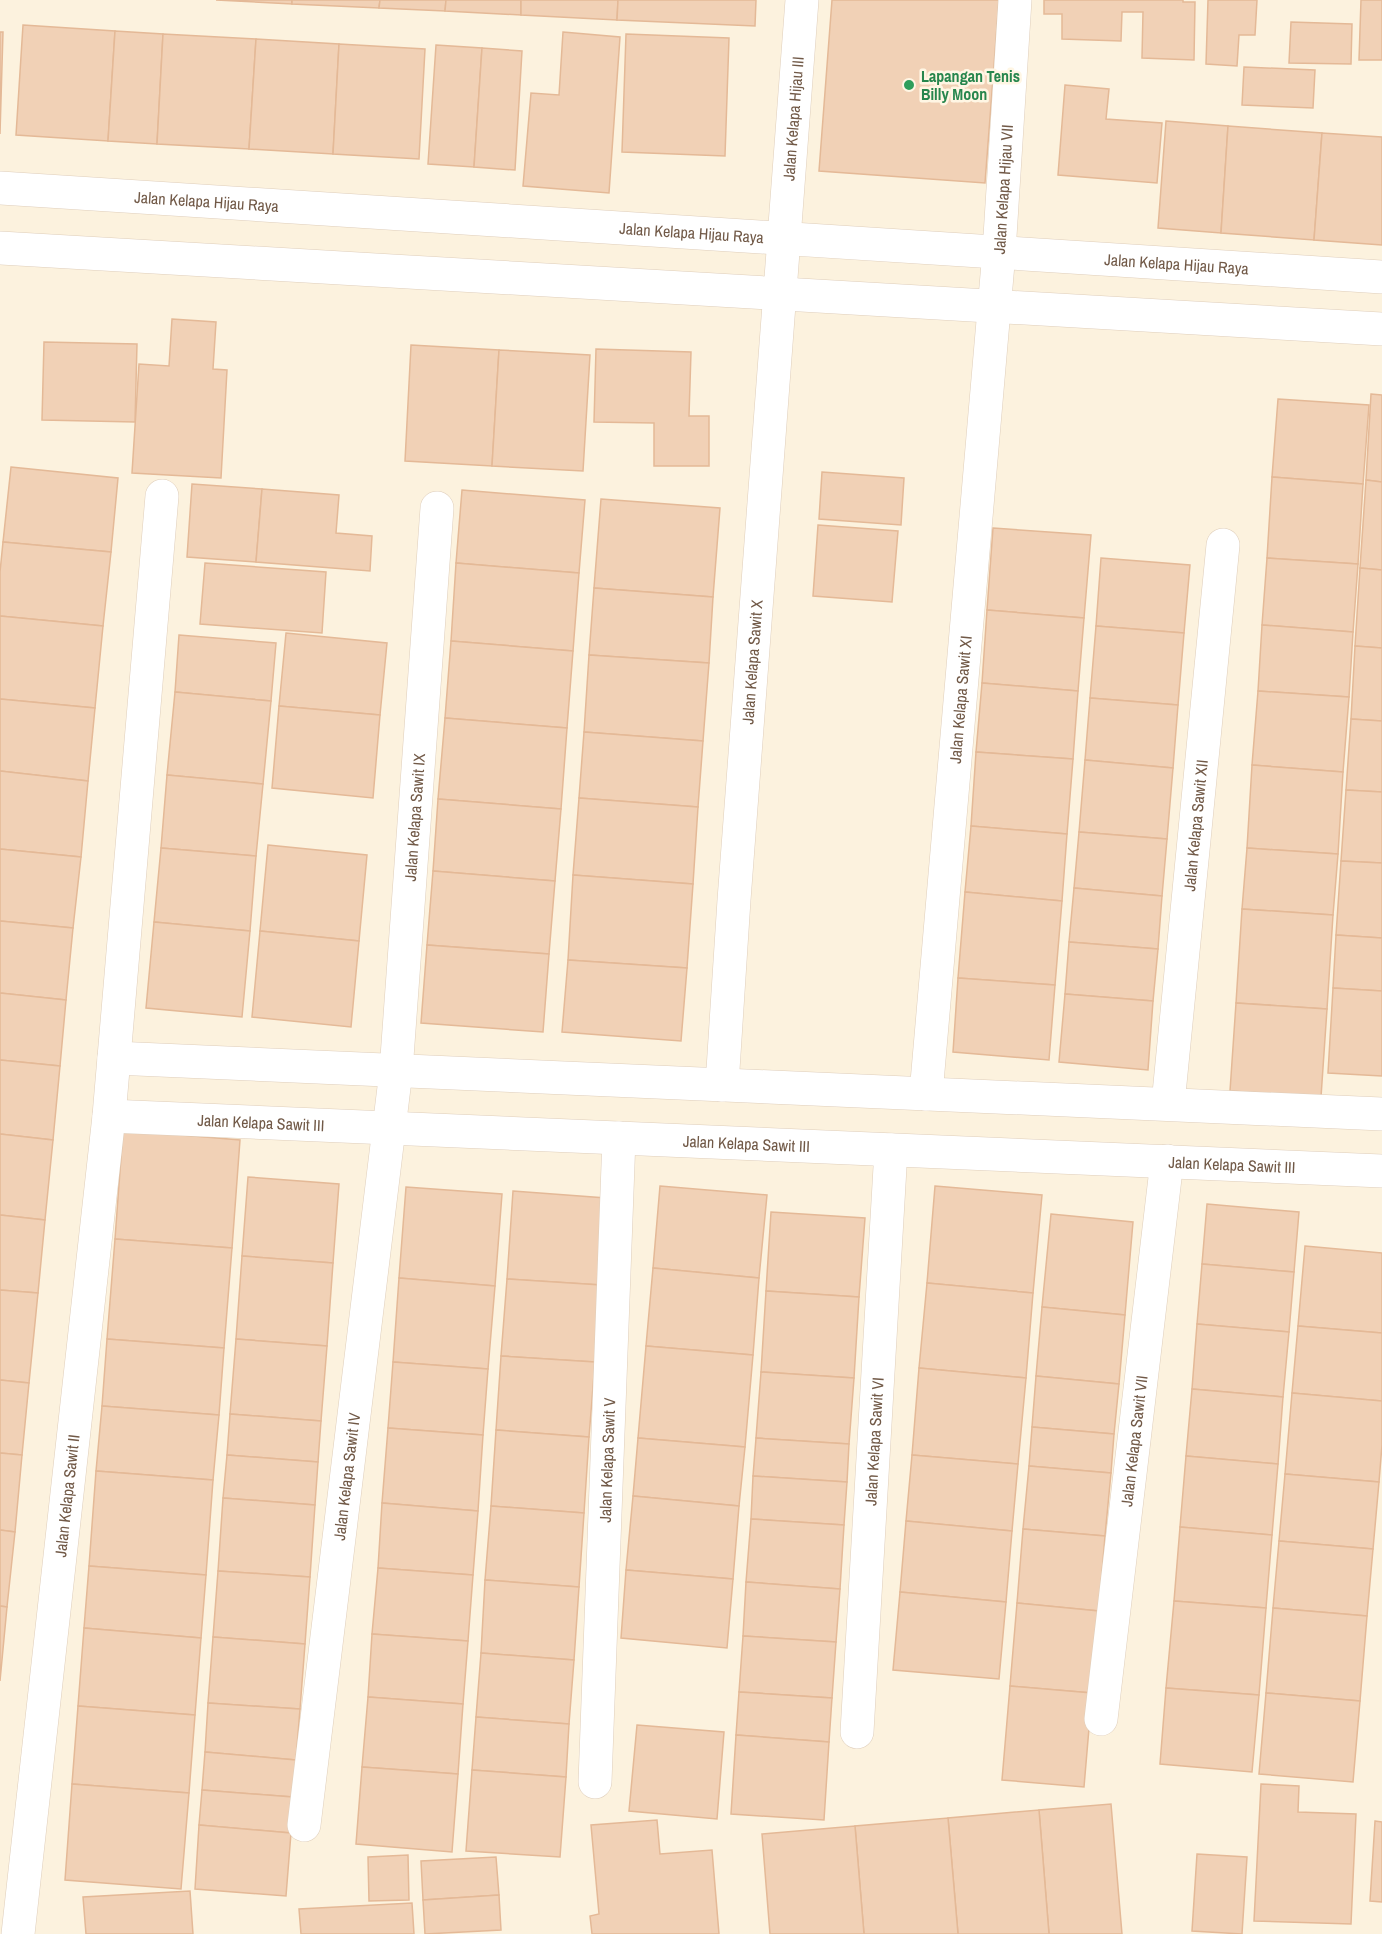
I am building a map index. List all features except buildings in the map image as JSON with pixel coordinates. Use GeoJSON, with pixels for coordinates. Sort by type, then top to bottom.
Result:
{"type":"FeatureCollection","features":[{"type":"Feature","properties":{"kind":"street","name":"Jalan Kelapa Hijau III"},"geometry":{"type":"LineString","coordinates":[[785,238],[802,0]]}},
{"type":"Feature","properties":{"kind":"street","name":"Jalan Kelapa Hijau VII"},"geometry":{"type":"LineString","coordinates":[[993,306],[999,252],[1015,0]]}},
{"type":"Feature","properties":{"kind":"street","name":"Jalan Kelapa Hijau Raya"},"geometry":{"type":"LineString","coordinates":[[0,188],[1382,277]]}},
{"type":"Feature","properties":{"kind":"street","name":"Jalan Kelapa Sawit X"},"geometry":{"type":"LineString","coordinates":[[722,1085],[779,294],[785,238]]}},
{"type":"Feature","properties":{"kind":"street"},"geometry":{"type":"LineString","coordinates":[[0,248],[1382,329]]}},
{"type":"Feature","properties":{"kind":"street","name":"Jalan Kelapa Sawit XI"},"geometry":{"type":"LineString","coordinates":[[926,1094],[993,306]]}},
{"type":"Feature","properties":{"kind":"street"},"geometry":{"type":"LineString","coordinates":[[162,496],[114,1058],[1382,1114]]}},
{"type":"Feature","properties":{"kind":"street","name":"Jalan Kelapa Sawit IX"},"geometry":{"type":"LineString","coordinates":[[388,1127],[396,1071],[437,508]]}},
{"type":"Feature","properties":{"kind":"street","name":"Jalan Kelapa Sawit XII"},"geometry":{"type":"LineString","coordinates":[[1168,1104],[1223,545]]}},
{"type":"Feature","properties":{"kind":"street","name":"Jalan Kelapa Sawit II"},"geometry":{"type":"LineString","coordinates":[[18,1934],[114,1058]]}},
{"type":"Feature","properties":{"kind":"street","name":"Jalan Kelapa Sawit III"},"geometry":{"type":"LineString","coordinates":[[109,1116],[1382,1171]]}},
{"type":"Feature","properties":{"kind":"street","name":"Jalan Kelapa Sawit IV"},"geometry":{"type":"LineString","coordinates":[[304,1826],[388,1127]]}},
{"type":"Feature","properties":{"kind":"street","name":"Jalan Kelapa Sawit V"},"geometry":{"type":"LineString","coordinates":[[595,1782],[619,1138]]}},
{"type":"Feature","properties":{"kind":"street","name":"Jalan Kelapa Sawit VI"},"geometry":{"type":"LineString","coordinates":[[857,1732],[891,1150]]}},
{"type":"Feature","properties":{"kind":"street","name":"Jalan Kelapa Sawit VII"},"geometry":{"type":"LineString","coordinates":[[1101,1719],[1167,1161]]}},
{"type":"Feature","properties":{"kind":"place","name":"Lapangan Tenis Billy Moon"},"geometry":{"type":"Point","coordinates":[909,85]}}]}
